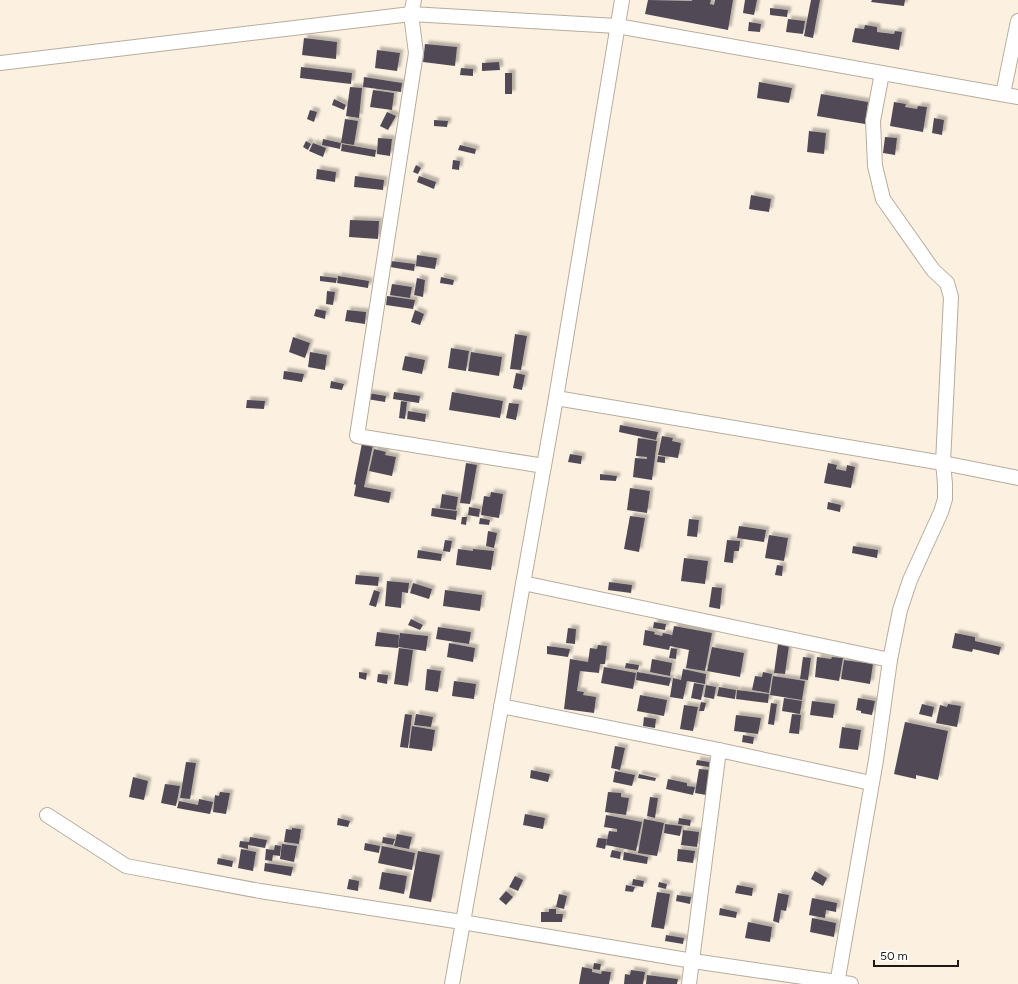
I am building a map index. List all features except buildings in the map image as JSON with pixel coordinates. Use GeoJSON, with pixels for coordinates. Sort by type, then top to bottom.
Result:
{"type":"FeatureCollection","features":[{"type":"Feature","properties":{"kind":"street"},"geometry":{"type":"LineString","coordinates":[[414,0],[411,14],[416,53],[356,436],[544,466]]}},
{"type":"Feature","properties":{"kind":"street"},"geometry":{"type":"LineString","coordinates":[[452,984],[556,398],[622,0]]}},
{"type":"Feature","properties":{"kind":"street"},"geometry":{"type":"LineString","coordinates":[[0,63],[411,14],[617,26],[1018,97]]}},
{"type":"Feature","properties":{"kind":"street"},"geometry":{"type":"LineString","coordinates":[[1003,94],[1018,20]]}},
{"type":"Feature","properties":{"kind":"street"},"geometry":{"type":"LineString","coordinates":[[48,815],[126,866],[260,891],[462,922],[693,961],[842,983],[890,660],[900,610],[910,580],[941,512],[945,499],[943,464],[951,297],[948,283],[933,270],[884,199],[874,166],[873,121],[882,73]]}},
{"type":"Feature","properties":{"kind":"street"},"geometry":{"type":"LineString","coordinates":[[556,398],[1018,478]]}},
{"type":"Feature","properties":{"kind":"street"},"geometry":{"type":"LineString","coordinates":[[523,583],[890,660]]}},
{"type":"Feature","properties":{"kind":"street"},"geometry":{"type":"LineString","coordinates":[[501,706],[719,750],[871,783]]}},
{"type":"Feature","properties":{"kind":"street"},"geometry":{"type":"LineString","coordinates":[[689,984],[719,750]]}}]}
